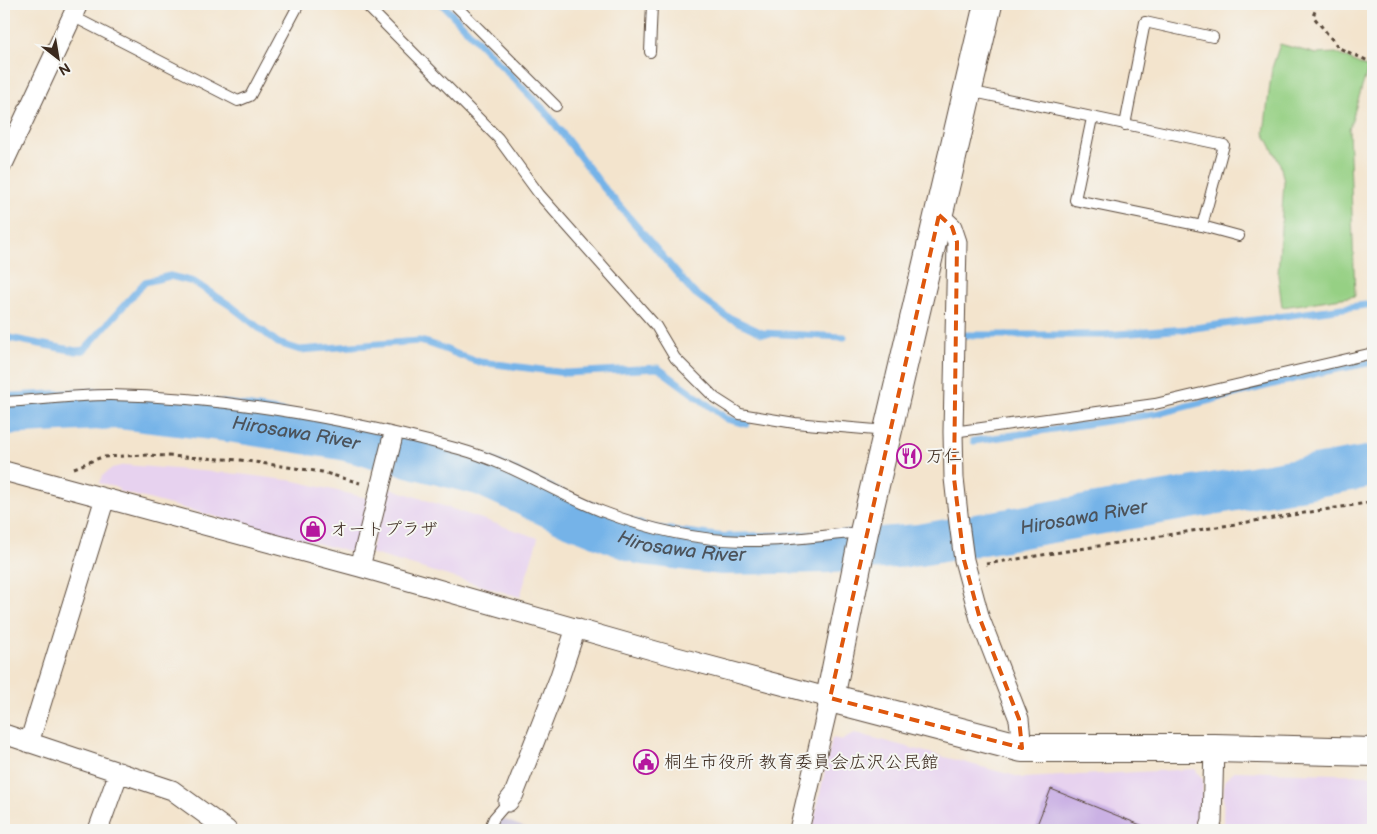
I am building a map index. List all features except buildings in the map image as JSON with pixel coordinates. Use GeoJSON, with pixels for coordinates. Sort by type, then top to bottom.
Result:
{"type":"FeatureCollection","features":[{"type":"Feature","properties":{"kind":"street"},"geometry":{"type":"LineString","coordinates":[[798,830],[830,698],[854,578],[988,4]]}},
{"type":"Feature","properties":{"kind":"street"},"geometry":{"type":"LineString","coordinates":[[4,162],[75,10]]}},
{"type":"Feature","properties":{"kind":"street"},"geometry":{"type":"LineString","coordinates":[[940,215],[952,226],[957,242],[953,432],[954,478],[958,523],[965,563],[980,619],[1019,719],[1022,748]]}},
{"type":"Feature","properties":{"kind":"street"},"geometry":{"type":"LineString","coordinates":[[360,567],[392,436]]}},
{"type":"Feature","properties":{"kind":"street"},"geometry":{"type":"LineString","coordinates":[[4,471],[360,567],[673,656],[1022,748],[1214,748],[1373,752]]}},
{"type":"Feature","properties":{"kind":"street"},"geometry":{"type":"LineString","coordinates":[[29,742],[105,498]]}},
{"type":"Feature","properties":{"kind":"street"},"geometry":{"type":"LineString","coordinates":[[508,802],[514,794],[576,628]]}},
{"type":"Feature","properties":{"kind":"street"},"geometry":{"type":"LineString","coordinates":[[4,734],[172,790],[227,830]]}},
{"type":"Feature","properties":{"kind":"street"},"geometry":{"type":"LineString","coordinates":[[1209,830],[1212,821],[1214,748]]}},
{"type":"Feature","properties":{"kind":"street"},"geometry":{"type":"LineString","coordinates":[[98,830],[119,772]]}},
{"type":"Feature","properties":{"kind":"lane"},"geometry":{"type":"LineString","coordinates":[[75,10],[238,101],[250,96],[299,4]]}},
{"type":"Feature","properties":{"kind":"lane"},"geometry":{"type":"LineString","coordinates":[[365,4],[498,138],[539,194],[656,326],[675,358],[715,398],[740,414],[796,423],[889,431]]}},
{"type":"Feature","properties":{"kind":"lane"},"geometry":{"type":"LineString","coordinates":[[454,4],[556,106]]}},
{"type":"Feature","properties":{"kind":"lane"},"geometry":{"type":"LineString","coordinates":[[650,52],[652,4]]}},
{"type":"Feature","properties":{"kind":"lane"},"geometry":{"type":"LineString","coordinates":[[1125,124],[1145,22],[1213,37]]}},
{"type":"Feature","properties":{"kind":"lane"},"geometry":{"type":"LineString","coordinates":[[968,91],[1224,145],[1202,226]]}},
{"type":"Feature","properties":{"kind":"lane"},"geometry":{"type":"LineString","coordinates":[[1092,118],[1075,200],[1202,226],[1239,236]]}},
{"type":"Feature","properties":{"kind":"lane"},"geometry":{"type":"LineString","coordinates":[[953,432],[1154,404],[1373,353]]}},
{"type":"Feature","properties":{"kind":"lane"},"geometry":{"type":"LineString","coordinates":[[4,402],[109,395],[205,402],[334,419],[392,436],[495,460],[601,511],[626,520],[691,535],[751,541],[864,535]]}},
{"type":"Feature","properties":{"kind":"lane"},"geometry":{"type":"LineString","coordinates":[[489,830],[494,818],[508,802]]}},
{"type":"Feature","properties":{"kind":"path"},"geometry":{"type":"LineString","coordinates":[[1318,4],[1313,16],[1339,48],[1373,63]]}},
{"type":"Feature","properties":{"kind":"path"},"geometry":{"type":"LineString","coordinates":[[45,482],[84,463],[102,457],[148,455],[240,460],[322,472],[380,489]]}},
{"type":"Feature","properties":{"kind":"path"},"geometry":{"type":"LineString","coordinates":[[965,563],[1373,502]]}},
{"type":"Feature","properties":{"kind":"highlighted area"},"geometry":{"type":"Polygon","coordinates":[[[939,215],[952,227],[957,242],[954,478],[964,560],[980,619],[1019,719],[1022,748],[830,698],[939,215]]]}},
{"type":"Feature","properties":{"kind":"shaded area","name":"オートプラザ"},"geometry":{"type":"Polygon","coordinates":[[[125,465],[239,474],[295,481],[371,499],[357,551],[354,553],[118,491],[119,488],[99,483],[102,476],[112,468],[125,465]]]}},
{"type":"Feature","properties":{"kind":"shaded area","name":"オートプラザ"},"geometry":{"type":"Polygon","coordinates":[[[387,487],[538,538],[520,597],[370,553],[387,487]]]}},
{"type":"Feature","properties":{"kind":"shaded area"},"geometry":{"type":"Polygon","coordinates":[[[855,733],[1023,778],[1195,769],[1203,780],[1201,818],[1197,830],[812,830],[832,738],[843,740],[855,733]]]}},
{"type":"Feature","properties":{"kind":"shaded area"},"geometry":{"type":"Polygon","coordinates":[[[1234,771],[1373,775],[1373,830],[1220,830],[1223,823],[1224,781],[1234,771]]]}},
{"type":"Feature","properties":{"kind":"shaded area"},"geometry":{"type":"Polygon","coordinates":[[[500,818],[531,830],[495,830],[500,818]]]}},
{"type":"Feature","properties":{"kind":"green space"},"geometry":{"type":"Polygon","coordinates":[[[1280,44],[1316,54],[1336,53],[1368,68],[1349,129],[1355,296],[1282,307],[1278,275],[1284,181],[1280,164],[1264,133],[1272,68],[1280,44]]]}},
{"type":"Feature","properties":{"kind":"waterway"},"geometry":{"type":"LineString","coordinates":[[442,4],[545,111],[604,188],[693,292],[726,316],[762,333],[844,337]]}},
{"type":"Feature","properties":{"kind":"waterway"},"geometry":{"type":"LineString","coordinates":[[4,337],[76,351],[84,350],[145,282],[170,276],[194,282],[231,306],[278,343],[300,350],[419,341],[480,362],[566,373],[658,368],[727,419],[747,424]]}},
{"type":"Feature","properties":{"kind":"waterway"},"geometry":{"type":"LineString","coordinates":[[965,335],[1104,335],[1187,329],[1373,304]]}},
{"type":"Feature","properties":{"kind":"waterway"},"geometry":{"type":"LineString","coordinates":[[974,441],[1160,413],[1317,373],[1373,362]]}},
{"type":"Feature","properties":{"kind":"waterway","name":"Hirosawa River"},"geometry":{"type":"LineString","coordinates":[[4,414],[118,408],[235,422],[342,439],[482,475],[564,513],[642,544],[721,554],[832,552],[919,545],[1373,466]]}},
{"type":"Feature","properties":{"kind":"place","name":"万仁"},"geometry":{"type":"Point","coordinates":[909,456]}},
{"type":"Feature","properties":{"kind":"place","name":"オートプラザ"},"geometry":{"type":"Point","coordinates":[313,529]}},
{"type":"Feature","properties":{"kind":"place","name":"桐生市役所 教育委員会広沢公民館"},"geometry":{"type":"Point","coordinates":[646,762]}}]}
